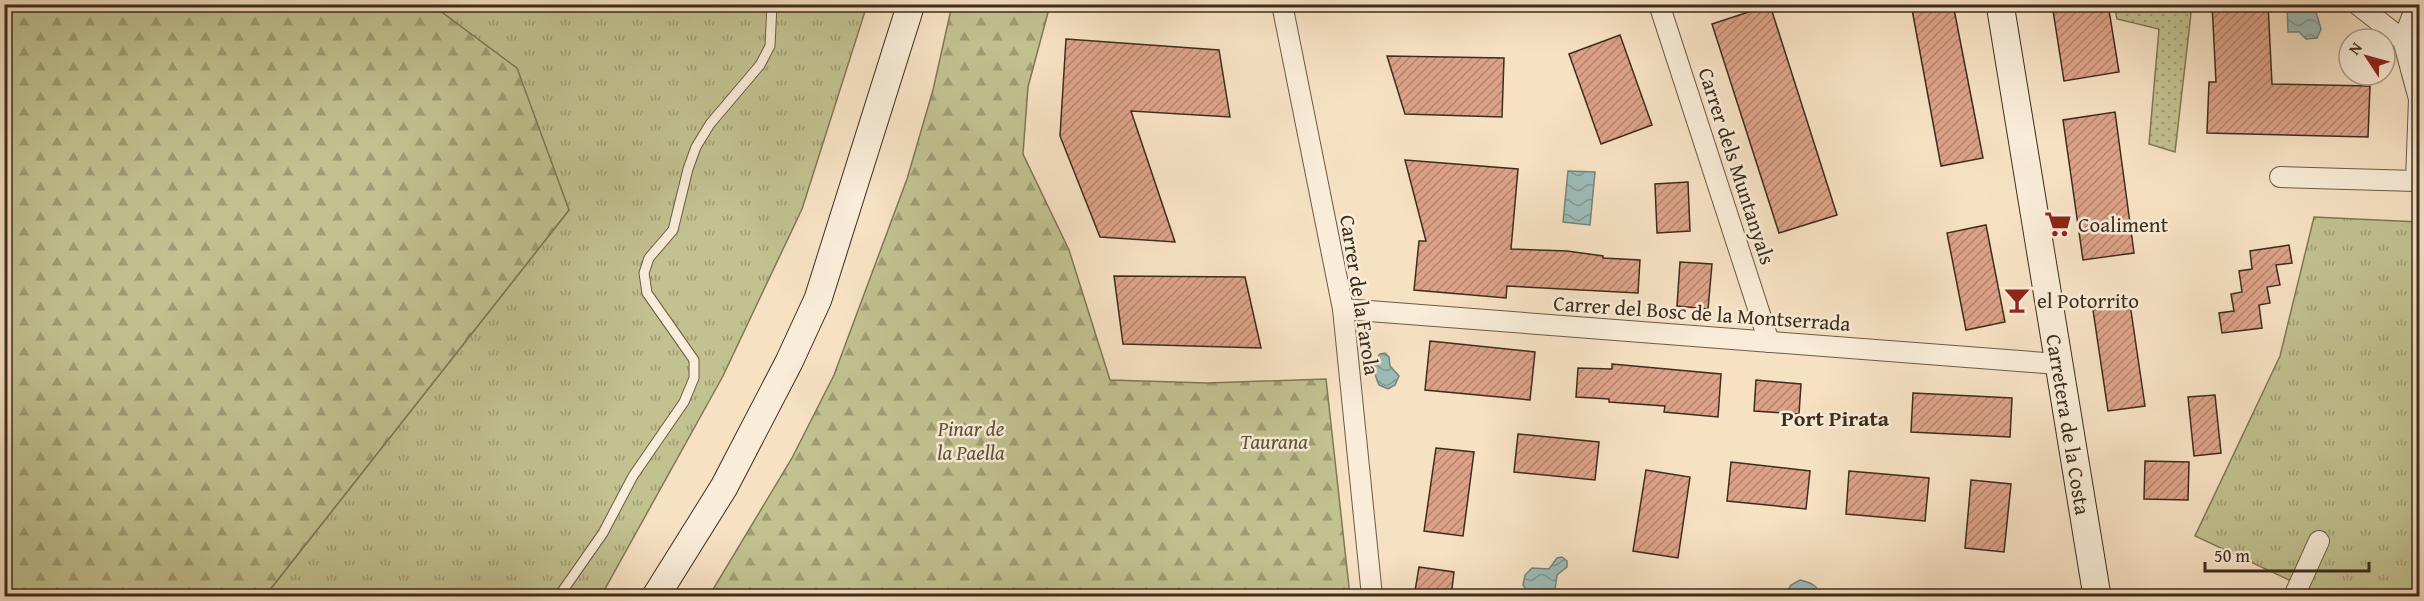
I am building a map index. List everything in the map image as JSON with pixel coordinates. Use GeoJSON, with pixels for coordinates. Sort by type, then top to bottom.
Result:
{"type":"FeatureCollection","features":[{"type":"Feature","properties":{"kind":"street","name":"Carrer de la Farola"},"geometry":{"type":"LineString","coordinates":[[1282,4],[1342,309],[1372,597]]}},
{"type":"Feature","properties":{"kind":"street","name":"Carrer dels Muntanyals"},"geometry":{"type":"LineString","coordinates":[[1659,4],[1769,342]]}},
{"type":"Feature","properties":{"kind":"street","name":"Carretera de la Costa"},"geometry":{"type":"LineString","coordinates":[[2000,4],[2097,597]]}},
{"type":"Feature","properties":{"kind":"street"},"geometry":{"type":"LineString","coordinates":[[2357,4],[2403,40]]}},
{"type":"Feature","properties":{"kind":"street"},"geometry":{"type":"LineString","coordinates":[[2280,177],[2416,180],[2419,99],[2403,40],[2417,4]]}},
{"type":"Feature","properties":{"kind":"street"},"geometry":{"type":"LineString","coordinates":[[656,597],[724,487],[789,363],[818,299],[912,9]]}},
{"type":"Feature","properties":{"kind":"street","name":"Carrer del Bosc de la Montserrada"},"geometry":{"type":"LineString","coordinates":[[1342,309],[2058,364]]}},
{"type":"Feature","properties":{"kind":"street"},"geometry":{"type":"LineString","coordinates":[[2294,597],[2319,541]]}},
{"type":"Feature","properties":{"kind":"lane"},"geometry":{"type":"LineString","coordinates":[[559,597],[603,534],[633,476],[684,402],[694,378],[694,360],[647,293],[644,273],[649,258],[674,230],[688,169],[696,147],[710,124],[760,65],[770,46],[772,4]]}},
{"type":"Feature","properties":{"kind":"green space"},"geometry":{"type":"Polygon","coordinates":[[[4,5],[432,5],[517,68],[569,210],[265,596],[5,596],[4,5]]]}},
{"type":"Feature","properties":{"kind":"green space"},"geometry":{"type":"Polygon","coordinates":[[[432,5],[867,5],[802,209],[723,376],[601,596],[265,596],[569,210],[516,68],[432,5]]]}},
{"type":"Feature","properties":{"kind":"green space","name":"Pinar de la Paella"},"geometry":{"type":"Polygon","coordinates":[[[952,5],[1050,5],[1028,87],[1023,154],[1069,250],[1110,380],[1207,383],[1326,379],[1350,596],[709,596],[792,458],[834,375],[907,179],[933,90],[952,5]]]}},
{"type":"Feature","properties":{"kind":"green space"},"geometry":{"type":"Polygon","coordinates":[[[2114,5],[2192,5],[2175,152],[2149,144],[2159,29],[2117,19],[2114,5]]]}},
{"type":"Feature","properties":{"kind":"green space"},"geometry":{"type":"Polygon","coordinates":[[[2314,217],[2419,222],[2419,596],[2321,596],[2195,536],[2280,356],[2314,217]]]}},
{"type":"Feature","properties":{"kind":"water"},"geometry":{"type":"Polygon","coordinates":[[[2287,4],[2314,5],[2321,29],[2317,38],[2306,39],[2299,32],[2288,32],[2287,4]]]}},
{"type":"Feature","properties":{"kind":"water"},"geometry":{"type":"Polygon","coordinates":[[[1568,171],[1595,172],[1590,225],[1563,222],[1568,171]]]}},
{"type":"Feature","properties":{"kind":"water"},"geometry":{"type":"Polygon","coordinates":[[[1385,353],[1389,357],[1390,366],[1399,376],[1395,385],[1388,389],[1379,385],[1374,369],[1377,358],[1380,354],[1385,353]]]}},
{"type":"Feature","properties":{"kind":"water"},"geometry":{"type":"Polygon","coordinates":[[[1562,557],[1567,561],[1567,567],[1557,575],[1555,590],[1551,596],[1530,596],[1523,585],[1525,575],[1532,568],[1549,569],[1557,558],[1562,557]]]}},
{"type":"Feature","properties":{"kind":"water"},"geometry":{"type":"Polygon","coordinates":[[[1800,580],[1814,585],[1821,596],[1784,596],[1791,585],[1800,580]]]}},
{"type":"Feature","properties":{"kind":"building"},"geometry":{"type":"Polygon","coordinates":[[[1911,4],[1953,4],[1983,158],[1941,166],[1911,4]]]}},
{"type":"Feature","properties":{"kind":"building"},"geometry":{"type":"Polygon","coordinates":[[[2052,4],[2108,4],[2119,72],[2064,81],[2052,4]]]}},
{"type":"Feature","properties":{"kind":"building"},"geometry":{"type":"Polygon","coordinates":[[[2212,4],[2268,4],[2272,84],[2370,87],[2368,137],[2207,133],[2209,82],[2216,82],[2212,4]]]}},
{"type":"Feature","properties":{"kind":"building"},"geometry":{"type":"Polygon","coordinates":[[[1770,5],[1837,215],[1779,233],[1712,24],[1770,5]]]}},
{"type":"Feature","properties":{"kind":"building"},"geometry":{"type":"Polygon","coordinates":[[[1620,35],[1652,125],[1601,144],[1569,54],[1620,35]]]}},
{"type":"Feature","properties":{"kind":"building"},"geometry":{"type":"Polygon","coordinates":[[[1066,39],[1219,50],[1230,117],[1131,111],[1175,242],[1100,237],[1060,136],[1066,39]]]}},
{"type":"Feature","properties":{"kind":"building"},"geometry":{"type":"Polygon","coordinates":[[[1387,56],[1504,58],[1502,117],[1405,114],[1387,56]]]}},
{"type":"Feature","properties":{"kind":"building"},"geometry":{"type":"Polygon","coordinates":[[[2115,112],[2134,253],[2083,260],[2063,120],[2115,112]]]}},
{"type":"Feature","properties":{"kind":"building"},"geometry":{"type":"Polygon","coordinates":[[[1405,160],[1518,169],[1511,249],[1567,251],[1603,256],[1603,258],[1640,260],[1638,293],[1507,286],[1506,298],[1414,290],[1419,241],[1426,241],[1405,160]]]}},
{"type":"Feature","properties":{"kind":"building"},"geometry":{"type":"Polygon","coordinates":[[[1688,182],[1690,231],[1657,233],[1655,184],[1688,182]]]}},
{"type":"Feature","properties":{"kind":"building"},"geometry":{"type":"Polygon","coordinates":[[[1986,225],[2005,322],[1966,330],[1947,233],[1986,225]]]}},
{"type":"Feature","properties":{"kind":"building"},"geometry":{"type":"Polygon","coordinates":[[[2289,245],[2292,263],[2276,265],[2280,285],[2267,287],[2270,303],[2259,305],[2262,328],[2222,333],[2219,313],[2234,311],[2231,294],[2242,292],[2239,271],[2252,269],[2250,251],[2289,245]]]}},
{"type":"Feature","properties":{"kind":"building"},"geometry":{"type":"Polygon","coordinates":[[[1680,262],[1712,264],[1708,309],[1677,306],[1680,262]]]}},
{"type":"Feature","properties":{"kind":"building"},"geometry":{"type":"Polygon","coordinates":[[[1114,276],[1245,277],[1261,348],[1123,344],[1114,276]]]}},
{"type":"Feature","properties":{"kind":"building"},"geometry":{"type":"Polygon","coordinates":[[[2130,304],[2145,406],[2108,411],[2093,310],[2130,304]]]}},
{"type":"Feature","properties":{"kind":"building"},"geometry":{"type":"Polygon","coordinates":[[[1430,341],[1535,352],[1530,400],[1425,390],[1430,341]]]}},
{"type":"Feature","properties":{"kind":"building"},"geometry":{"type":"Polygon","coordinates":[[[1612,364],[1721,374],[1718,417],[1664,412],[1665,406],[1576,397],[1578,368],[1612,369],[1612,364]]]}},
{"type":"Feature","properties":{"kind":"building"},"geometry":{"type":"Polygon","coordinates":[[[1756,380],[1801,384],[1799,414],[1754,411],[1756,380]]]}},
{"type":"Feature","properties":{"kind":"building"},"geometry":{"type":"Polygon","coordinates":[[[1913,393],[2012,398],[2010,437],[1911,432],[1913,393]]]}},
{"type":"Feature","properties":{"kind":"building"},"geometry":{"type":"Polygon","coordinates":[[[2215,395],[2221,453],[2194,456],[2188,397],[2215,395]]]}},
{"type":"Feature","properties":{"kind":"building"},"geometry":{"type":"Polygon","coordinates":[[[1518,434],[1599,442],[1595,480],[1514,472],[1518,434]]]}},
{"type":"Feature","properties":{"kind":"building"},"geometry":{"type":"Polygon","coordinates":[[[1436,448],[1474,452],[1463,536],[1424,531],[1436,448]]]}},
{"type":"Feature","properties":{"kind":"building"},"geometry":{"type":"Polygon","coordinates":[[[2145,461],[2189,462],[2188,500],[2144,499],[2145,461]]]}},
{"type":"Feature","properties":{"kind":"building"},"geometry":{"type":"Polygon","coordinates":[[[1731,462],[1810,471],[1806,509],[1727,501],[1731,462]]]}},
{"type":"Feature","properties":{"kind":"building"},"geometry":{"type":"Polygon","coordinates":[[[1646,470],[1690,477],[1678,558],[1633,551],[1646,470]]]}},
{"type":"Feature","properties":{"kind":"building"},"geometry":{"type":"Polygon","coordinates":[[[1849,471],[1929,478],[1925,521],[1846,514],[1849,471]]]}},
{"type":"Feature","properties":{"kind":"building"},"geometry":{"type":"Polygon","coordinates":[[[1971,480],[2011,484],[2004,552],[1965,548],[1971,480]]]}},
{"type":"Feature","properties":{"kind":"building"},"geometry":{"type":"Polygon","coordinates":[[[1419,567],[1454,572],[1451,597],[1414,597],[1419,567]]]}},
{"type":"Feature","properties":{"kind":"place","name":"Coaliment"},"geometry":{"type":"Point","coordinates":[2058,224]}},
{"type":"Feature","properties":{"kind":"place","name":"el Potorrito"},"geometry":{"type":"Point","coordinates":[2017,300]}},
{"type":"Feature","properties":{"kind":"district","name":"Port Pirata"},"geometry":{"type":"Point","coordinates":[1835,418]}},
{"type":"Feature","properties":{"kind":"park label","name":"Taurana"},"geometry":{"type":"Point","coordinates":[1274,441]}}]}
